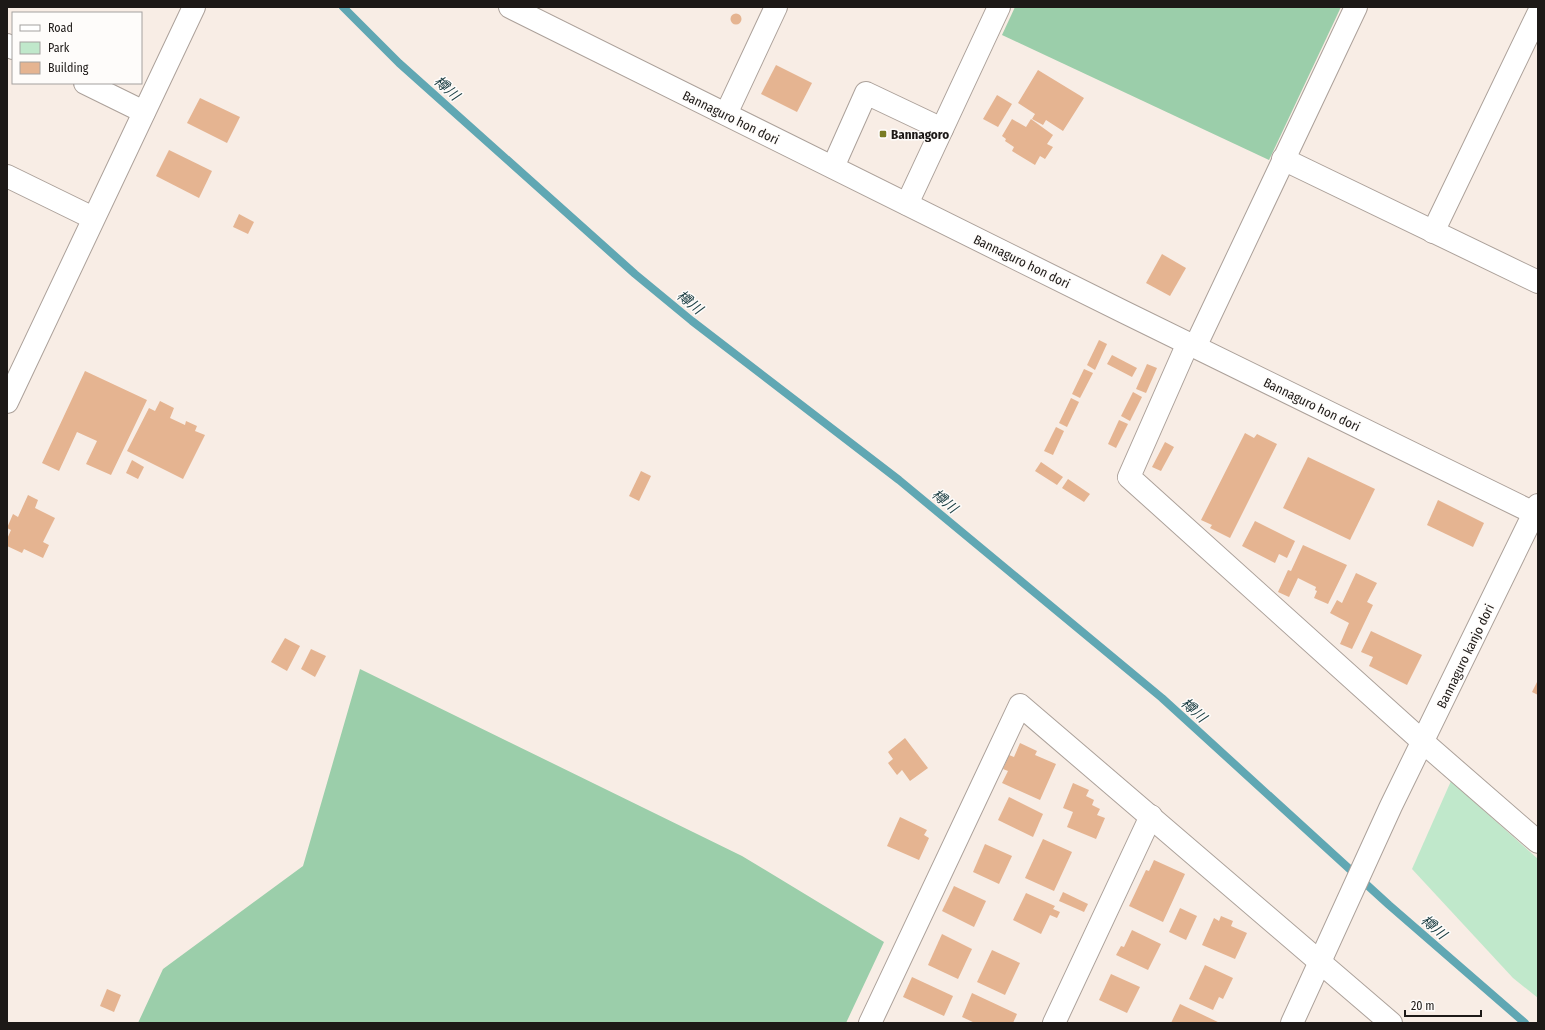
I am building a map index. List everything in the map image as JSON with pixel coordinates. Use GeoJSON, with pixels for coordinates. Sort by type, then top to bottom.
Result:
{"type":"FeatureCollection","features":[{"type":"Feature","properties":{"kind":"street"},"geometry":{"type":"LineString","coordinates":[[7,402],[194,7]]}},
{"type":"Feature","properties":{"kind":"street","name":"Bannaguro hon dori"},"geometry":{"type":"LineString","coordinates":[[510,7],[1191,345],[1537,511]]}},
{"type":"Feature","properties":{"kind":"street"},"geometry":{"type":"LineString","coordinates":[[726,114],[776,7]]}},
{"type":"Feature","properties":{"kind":"street"},"geometry":{"type":"LineString","coordinates":[[907,204],[999,7]]}},
{"type":"Feature","properties":{"kind":"street"},"geometry":{"type":"LineString","coordinates":[[1356,7],[1191,345],[1129,477],[1423,742],[1538,842]]}},
{"type":"Feature","properties":{"kind":"street"},"geometry":{"type":"LineString","coordinates":[[1433,232],[1538,14]]}},
{"type":"Feature","properties":{"kind":"street"},"geometry":{"type":"LineString","coordinates":[[87,84],[144,112]]}},
{"type":"Feature","properties":{"kind":"street"},"geometry":{"type":"LineString","coordinates":[[833,167],[866,93],[942,129]]}},
{"type":"Feature","properties":{"kind":"street"},"geometry":{"type":"LineString","coordinates":[[1283,159],[1538,282]]}},
{"type":"Feature","properties":{"kind":"street"},"geometry":{"type":"LineString","coordinates":[[7,176],[93,218]]}},
{"type":"Feature","properties":{"kind":"street","name":"Bannaguro kanjo dori"},"geometry":{"type":"LineString","coordinates":[[1321,962],[1391,806],[1537,511]]}},
{"type":"Feature","properties":{"kind":"street"},"geometry":{"type":"LineString","coordinates":[[870,1023],[1020,705],[1391,1023]]}},
{"type":"Feature","properties":{"kind":"street"},"geometry":{"type":"LineString","coordinates":[[1054,1023],[1151,816]]}},
{"type":"Feature","properties":{"kind":"street"},"geometry":{"type":"LineString","coordinates":[[1292,1023],[1321,962]]}},
{"type":"Feature","properties":{"kind":"green space"},"geometry":{"type":"Polygon","coordinates":[[[1015,7],[1341,7],[1269,160],[1002,35],[1015,7]]]}},
{"type":"Feature","properties":{"kind":"green space"},"geometry":{"type":"Polygon","coordinates":[[[360,669],[742,856],[884,942],[846,1023],[138,1023],[163,969],[303,866],[360,669]]]}},
{"type":"Feature","properties":{"kind":"green space"},"geometry":{"type":"Polygon","coordinates":[[[1451,781],[1538,859],[1538,998],[1513,978],[1412,869],[1451,781]]]}},
{"type":"Feature","properties":{"kind":"building"},"geometry":{"type":"Polygon","coordinates":[[[736,13],[740,15],[742,19],[740,23],[736,25],[732,23],[730,19],[732,15],[736,13]]]}},
{"type":"Feature","properties":{"kind":"building"},"geometry":{"type":"Polygon","coordinates":[[[776,65],[812,83],[797,112],[761,94],[776,65]]]}},
{"type":"Feature","properties":{"kind":"building"},"geometry":{"type":"Polygon","coordinates":[[[1038,70],[1084,98],[1063,131],[1046,120],[1043,125],[1032,119],[1035,114],[1018,103],[1038,70]]]}},
{"type":"Feature","properties":{"kind":"building"},"geometry":{"type":"Polygon","coordinates":[[[997,95],[1012,104],[998,127],[983,119],[997,95]]]}},
{"type":"Feature","properties":{"kind":"building"},"geometry":{"type":"Polygon","coordinates":[[[200,98],[240,117],[227,143],[187,123],[200,98]]]}},
{"type":"Feature","properties":{"kind":"building"},"geometry":{"type":"Polygon","coordinates":[[[1012,119],[1026,127],[1031,119],[1053,135],[1047,144],[1053,147],[1045,159],[1040,156],[1035,165],[1012,151],[1014,147],[1005,141],[1006,139],[1002,136],[1012,119]]]}},
{"type":"Feature","properties":{"kind":"building"},"geometry":{"type":"Polygon","coordinates":[[[169,150],[212,171],[199,198],[156,176],[169,150]]]}},
{"type":"Feature","properties":{"kind":"building"},"geometry":{"type":"Polygon","coordinates":[[[239,214],[254,222],[248,234],[233,227],[239,214]]]}},
{"type":"Feature","properties":{"kind":"building"},"geometry":{"type":"Polygon","coordinates":[[[1162,254],[1186,268],[1170,296],[1146,283],[1162,254]]]}},
{"type":"Feature","properties":{"kind":"building"},"geometry":{"type":"Polygon","coordinates":[[[1099,340],[1107,344],[1095,370],[1087,365],[1099,340]]]}},
{"type":"Feature","properties":{"kind":"building"},"geometry":{"type":"Polygon","coordinates":[[[1112,355],[1137,368],[1132,377],[1107,364],[1112,355]]]}},
{"type":"Feature","properties":{"kind":"building"},"geometry":{"type":"Polygon","coordinates":[[[1147,364],[1157,368],[1146,393],[1136,389],[1147,364]]]}},
{"type":"Feature","properties":{"kind":"building"},"geometry":{"type":"Polygon","coordinates":[[[1084,369],[1093,373],[1080,398],[1072,394],[1084,369]]]}},
{"type":"Feature","properties":{"kind":"building"},"geometry":{"type":"Polygon","coordinates":[[[85,371],[147,400],[111,475],[86,464],[97,441],[77,432],[59,471],[42,463],[85,371]]]}},
{"type":"Feature","properties":{"kind":"building"},"geometry":{"type":"Polygon","coordinates":[[[1133,392],[1142,397],[1130,421],[1121,416],[1133,392]]]}},
{"type":"Feature","properties":{"kind":"building"},"geometry":{"type":"Polygon","coordinates":[[[1071,398],[1079,402],[1067,427],[1059,423],[1071,398]]]}},
{"type":"Feature","properties":{"kind":"building"},"geometry":{"type":"Polygon","coordinates":[[[160,401],[174,408],[170,418],[185,425],[186,421],[197,426],[195,431],[205,435],[183,479],[127,451],[149,408],[155,411],[160,401]]]}},
{"type":"Feature","properties":{"kind":"building"},"geometry":{"type":"Polygon","coordinates":[[[1119,420],[1128,424],[1116,448],[1108,444],[1119,420]]]}},
{"type":"Feature","properties":{"kind":"building"},"geometry":{"type":"Polygon","coordinates":[[[1056,427],[1064,431],[1053,455],[1044,451],[1056,427]]]}},
{"type":"Feature","properties":{"kind":"building"},"geometry":{"type":"Polygon","coordinates":[[[1245,433],[1254,438],[1257,434],[1277,444],[1230,538],[1210,528],[1212,525],[1201,520],[1245,433]]]}},
{"type":"Feature","properties":{"kind":"building"},"geometry":{"type":"Polygon","coordinates":[[[1165,442],[1174,447],[1161,471],[1152,467],[1165,442]]]}},
{"type":"Feature","properties":{"kind":"building"},"geometry":{"type":"Polygon","coordinates":[[[1308,457],[1375,489],[1350,540],[1283,508],[1308,457]]]}},
{"type":"Feature","properties":{"kind":"building"},"geometry":{"type":"Polygon","coordinates":[[[132,460],[144,467],[138,479],[126,473],[132,460]]]}},
{"type":"Feature","properties":{"kind":"building"},"geometry":{"type":"Polygon","coordinates":[[[1041,462],[1063,477],[1057,485],[1035,471],[1041,462]]]}},
{"type":"Feature","properties":{"kind":"building"},"geometry":{"type":"Polygon","coordinates":[[[641,471],[651,476],[639,501],[629,496],[641,471]]]}},
{"type":"Feature","properties":{"kind":"building"},"geometry":{"type":"Polygon","coordinates":[[[1068,479],[1090,494],[1084,502],[1062,488],[1068,479]]]}},
{"type":"Feature","properties":{"kind":"building"},"geometry":{"type":"Polygon","coordinates":[[[28,495],[38,500],[35,508],[55,518],[43,542],[49,545],[43,558],[24,549],[22,553],[7,546],[7,539],[11,530],[7,528],[13,514],[18,517],[28,495]]]}},
{"type":"Feature","properties":{"kind":"building"},"geometry":{"type":"Polygon","coordinates":[[[1438,500],[1484,523],[1473,547],[1427,525],[1438,500]]]}},
{"type":"Feature","properties":{"kind":"building"},"geometry":{"type":"Polygon","coordinates":[[[1255,521],[1295,541],[1287,558],[1279,554],[1275,563],[1242,546],[1255,521]]]}},
{"type":"Feature","properties":{"kind":"building"},"geometry":{"type":"Polygon","coordinates":[[[1303,545],[1347,565],[1328,604],[1314,598],[1317,591],[1315,590],[1316,587],[1298,578],[1289,597],[1278,592],[1288,570],[1291,571],[1303,545]]]}},
{"type":"Feature","properties":{"kind":"building"},"geometry":{"type":"Polygon","coordinates":[[[1356,573],[1377,583],[1367,602],[1373,605],[1352,649],[1340,644],[1349,623],[1330,613],[1337,600],[1342,603],[1356,573]]]}},
{"type":"Feature","properties":{"kind":"building"},"geometry":{"type":"Polygon","coordinates":[[[1371,631],[1422,655],[1407,685],[1369,666],[1373,657],[1361,652],[1371,631]]]}},
{"type":"Feature","properties":{"kind":"building"},"geometry":{"type":"Polygon","coordinates":[[[285,638],[300,646],[287,671],[271,662],[285,638]]]}},
{"type":"Feature","properties":{"kind":"building"},"geometry":{"type":"Polygon","coordinates":[[[311,649],[326,656],[315,677],[301,669],[311,649]]]}},
{"type":"Feature","properties":{"kind":"building"},"geometry":{"type":"Polygon","coordinates":[[[1538,680],[1538,695],[1532,692],[1538,680]]]}},
{"type":"Feature","properties":{"kind":"building"},"geometry":{"type":"Polygon","coordinates":[[[905,738],[928,768],[910,781],[902,770],[897,775],[888,763],[893,759],[888,752],[905,738]]]}},
{"type":"Feature","properties":{"kind":"building"},"geometry":{"type":"Polygon","coordinates":[[[1020,743],[1037,751],[1035,755],[1056,764],[1040,800],[1002,783],[1008,771],[1003,769],[1009,755],[1014,757],[1020,743]]]}},
{"type":"Feature","properties":{"kind":"building"},"geometry":{"type":"Polygon","coordinates":[[[1073,783],[1089,790],[1086,796],[1094,800],[1092,805],[1100,809],[1097,815],[1105,818],[1096,839],[1067,827],[1073,812],[1063,808],[1073,783]]]}},
{"type":"Feature","properties":{"kind":"building"},"geometry":{"type":"Polygon","coordinates":[[[1009,797],[1043,814],[1033,837],[998,820],[1009,797]]]}},
{"type":"Feature","properties":{"kind":"building"},"geometry":{"type":"Polygon","coordinates":[[[900,817],[927,830],[924,835],[929,838],[919,860],[887,846],[900,817]]]}},
{"type":"Feature","properties":{"kind":"building"},"geometry":{"type":"Polygon","coordinates":[[[1043,839],[1072,852],[1054,891],[1025,878],[1043,839]]]}},
{"type":"Feature","properties":{"kind":"building"},"geometry":{"type":"Polygon","coordinates":[[[985,844],[1012,856],[999,884],[973,872],[985,844]]]}},
{"type":"Feature","properties":{"kind":"building"},"geometry":{"type":"Polygon","coordinates":[[[1154,860],[1185,874],[1163,922],[1129,906],[1146,870],[1149,871],[1154,860]]]}},
{"type":"Feature","properties":{"kind":"building"},"geometry":{"type":"Polygon","coordinates":[[[954,886],[986,901],[974,927],[942,911],[954,886]]]}},
{"type":"Feature","properties":{"kind":"building"},"geometry":{"type":"Polygon","coordinates":[[[1063,892],[1088,904],[1084,912],[1059,901],[1063,892]]]}},
{"type":"Feature","properties":{"kind":"building"},"geometry":{"type":"Polygon","coordinates":[[[1026,893],[1055,906],[1053,909],[1060,912],[1057,918],[1050,915],[1041,934],[1013,920],[1026,893]]]}},
{"type":"Feature","properties":{"kind":"building"},"geometry":{"type":"Polygon","coordinates":[[[1180,908],[1197,916],[1186,940],[1169,932],[1180,908]]]}},
{"type":"Feature","properties":{"kind":"building"},"geometry":{"type":"Polygon","coordinates":[[[1221,916],[1233,921],[1231,926],[1247,933],[1235,959],[1202,945],[1214,918],[1219,921],[1221,916]]]}},
{"type":"Feature","properties":{"kind":"building"},"geometry":{"type":"Polygon","coordinates":[[[1132,930],[1161,944],[1148,970],[1116,955],[1121,946],[1124,947],[1132,930]]]}},
{"type":"Feature","properties":{"kind":"building"},"geometry":{"type":"Polygon","coordinates":[[[942,934],[972,949],[958,979],[928,965],[942,934]]]}},
{"type":"Feature","properties":{"kind":"building"},"geometry":{"type":"Polygon","coordinates":[[[992,950],[1020,963],[1005,995],[977,982],[992,950]]]}},
{"type":"Feature","properties":{"kind":"building"},"geometry":{"type":"Polygon","coordinates":[[[1205,965],[1233,978],[1223,999],[1219,997],[1213,1010],[1189,999],[1205,965]]]}},
{"type":"Feature","properties":{"kind":"building"},"geometry":{"type":"Polygon","coordinates":[[[1111,974],[1140,987],[1127,1013],[1099,1000],[1111,974]]]}},
{"type":"Feature","properties":{"kind":"building"},"geometry":{"type":"Polygon","coordinates":[[[912,977],[953,996],[944,1016],[903,997],[912,977]]]}},
{"type":"Feature","properties":{"kind":"building"},"geometry":{"type":"Polygon","coordinates":[[[107,989],[121,995],[114,1012],[100,1006],[107,989]]]}},
{"type":"Feature","properties":{"kind":"building"},"geometry":{"type":"Polygon","coordinates":[[[972,993],[1017,1014],[1013,1023],[975,1023],[962,1017],[972,993]]]}},
{"type":"Feature","properties":{"kind":"building"},"geometry":{"type":"Polygon","coordinates":[[[1180,1004],[1220,1023],[1171,1023],[1180,1004]]]}},
{"type":"Feature","properties":{"kind":"waterway","name":"樽川"},"geometry":{"type":"LineString","coordinates":[[343,7],[399,63],[635,274],[692,321],[899,480],[1162,698],[1389,905],[1525,1023]]}},
{"type":"Feature","properties":{"kind":"place","name":"Bannagoro"},"geometry":{"type":"Point","coordinates":[883,134]}}]}
